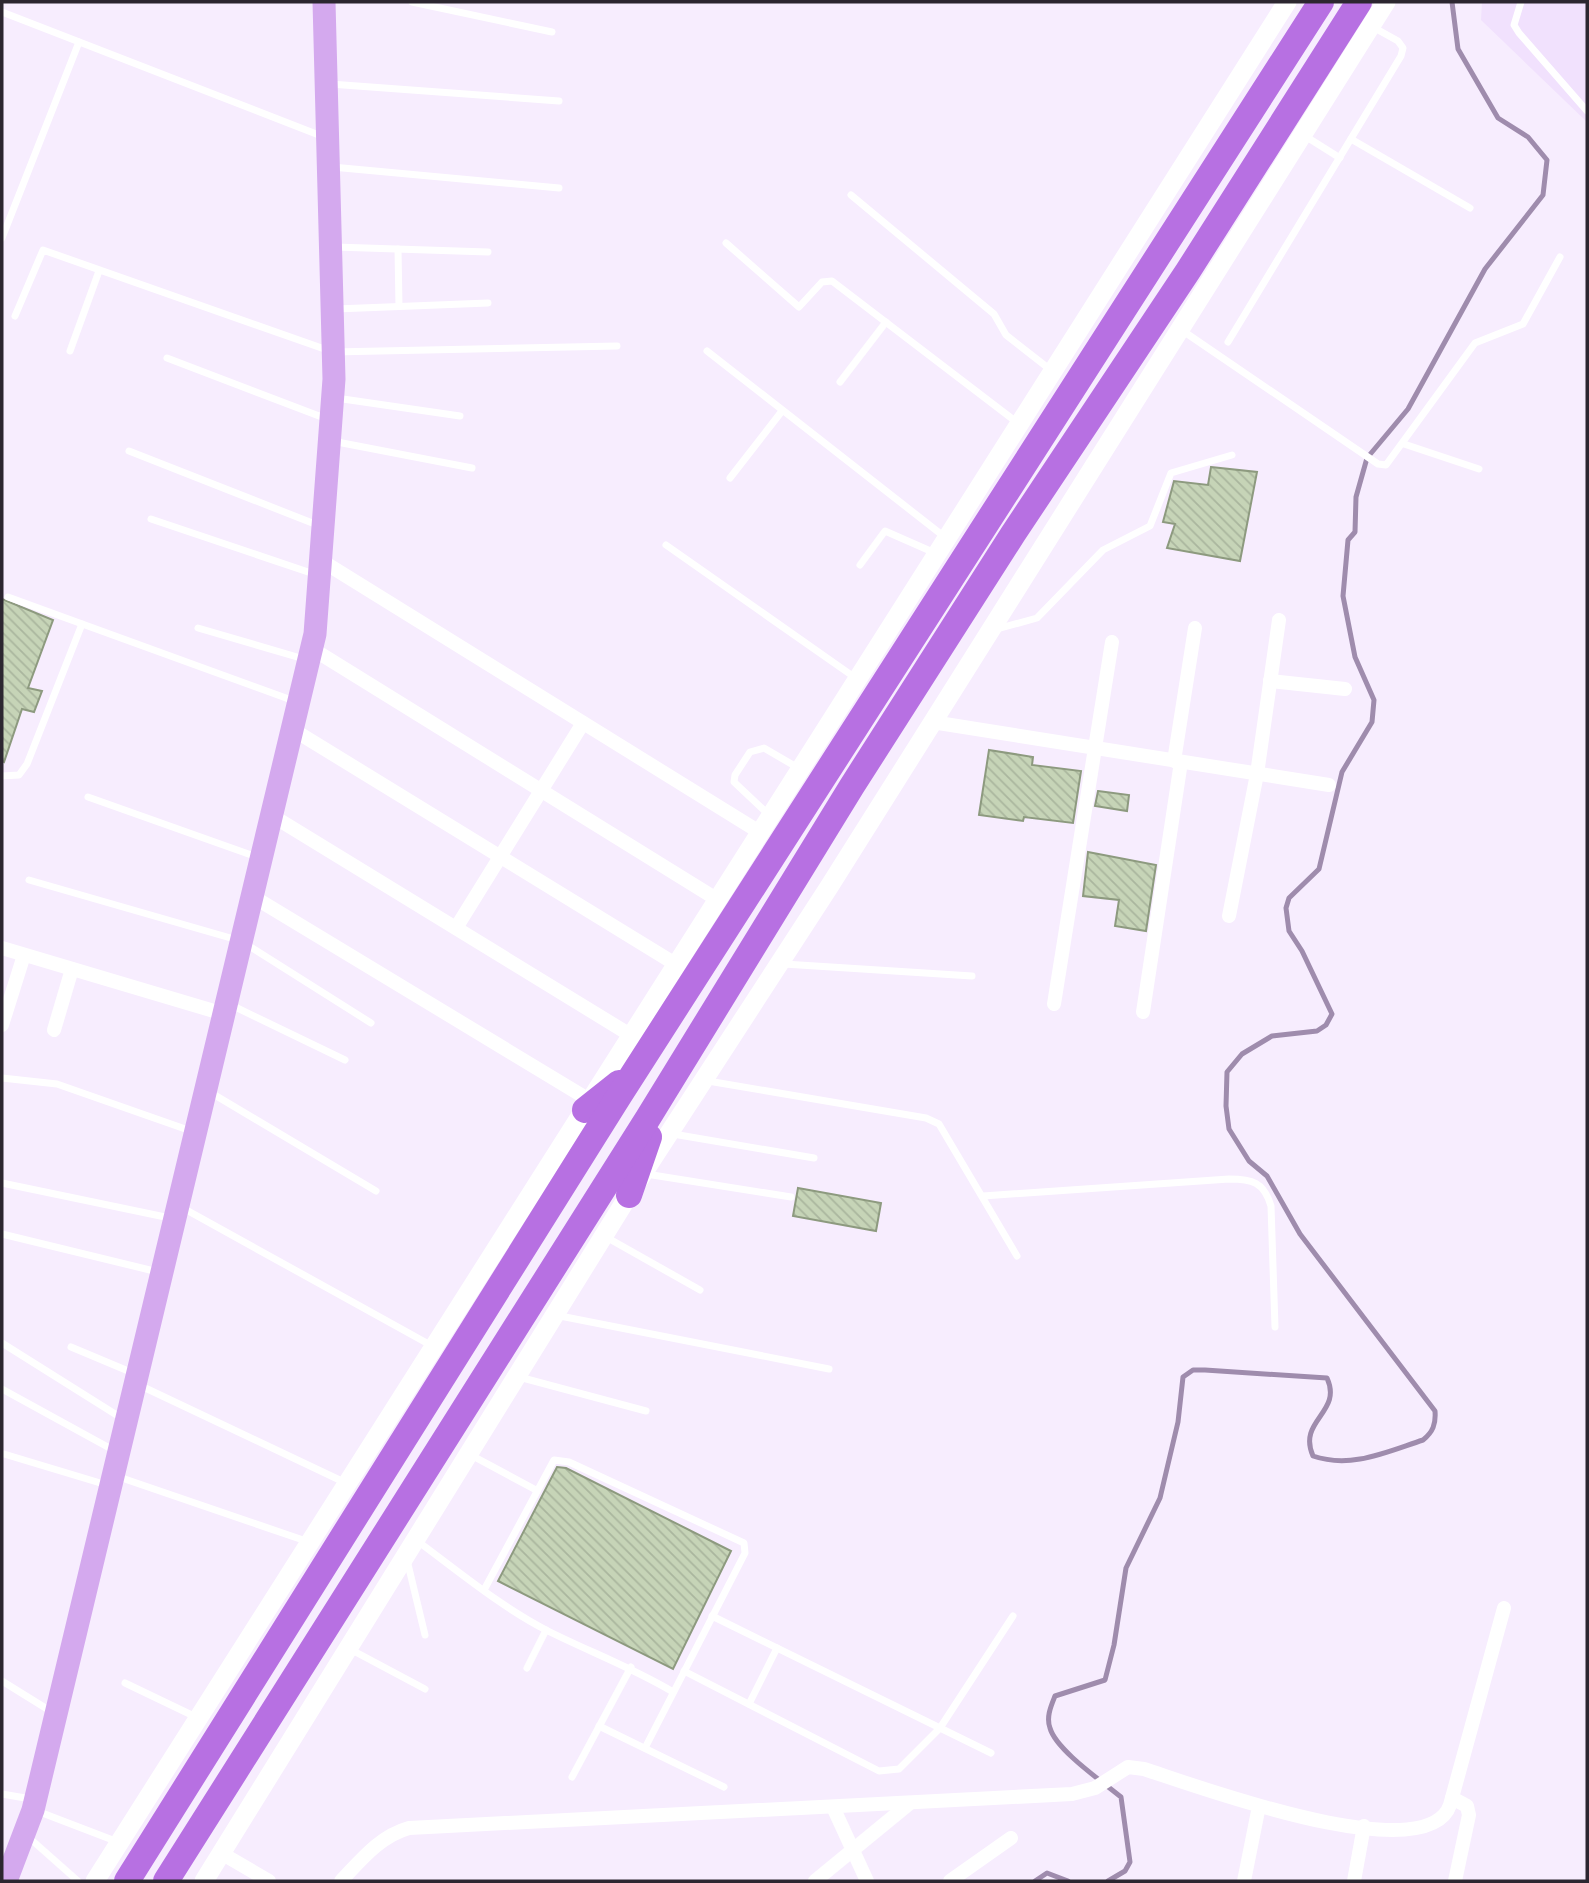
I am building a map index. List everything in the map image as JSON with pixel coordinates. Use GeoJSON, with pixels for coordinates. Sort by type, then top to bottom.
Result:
{"type":"FeatureCollection","features":[{"type":"Feature","properties":{"kind":"highway"},"geometry":{"type":"LineString","coordinates":[[127,1881],[638,1068],[1321,2]]}},
{"type":"Feature","properties":{"kind":"highway"},"geometry":{"type":"LineString","coordinates":[[166,1881],[664,1092],[867,763],[1013,534],[1188,271],[1359,2]]}},
{"type":"Feature","properties":{"kind":"highway"},"geometry":{"type":"LineString","coordinates":[[588,1106],[638,1068]]}},
{"type":"Feature","properties":{"kind":"highway"},"geometry":{"type":"LineString","coordinates":[[636,1185],[664,1092]]}},
{"type":"Feature","properties":{"kind":"main road"},"geometry":{"type":"LineString","coordinates":[[6,1881],[34,1805],[310,654],[321,569],[333,352],[324,2]]}},
{"type":"Feature","properties":{"kind":"street"},"geometry":{"type":"LineString","coordinates":[[96,1881],[1287,2]]}},
{"type":"Feature","properties":{"kind":"street"},"geometry":{"type":"LineString","coordinates":[[204,1881],[554,1315],[1386,2]]}},
{"type":"Feature","properties":{"kind":"street"},"geometry":{"type":"LineString","coordinates":[[321,569],[583,723],[765,824]]}},
{"type":"Feature","properties":{"kind":"street"},"geometry":{"type":"LineString","coordinates":[[1229,916],[1256,774],[1279,620]]}},
{"type":"Feature","properties":{"kind":"street"},"geometry":{"type":"LineString","coordinates":[[1143,1012],[1195,628]]}},
{"type":"Feature","properties":{"kind":"street"},"geometry":{"type":"LineString","coordinates":[[1054,1004],[1112,642]]}},
{"type":"Feature","properties":{"kind":"street"},"geometry":{"type":"LineString","coordinates":[[310,654],[718,900]]}},
{"type":"Feature","properties":{"kind":"street"},"geometry":{"type":"LineString","coordinates":[[1270,681],[1345,689]]}},
{"type":"Feature","properties":{"kind":"street"},"geometry":{"type":"LineString","coordinates":[[932,722],[1329,785]]}},
{"type":"Feature","properties":{"kind":"street"},"geometry":{"type":"LineString","coordinates":[[456,928],[583,723]]}},
{"type":"Feature","properties":{"kind":"street"},"geometry":{"type":"LineString","coordinates":[[292,729],[677,965]]}},
{"type":"Feature","properties":{"kind":"street"},"geometry":{"type":"LineString","coordinates":[[271,815],[632,1036]]}},
{"type":"Feature","properties":{"kind":"street"},"geometry":{"type":"LineString","coordinates":[[252,896],[588,1106]]}},
{"type":"Feature","properties":{"kind":"street"},"geometry":{"type":"LineString","coordinates":[[2,948],[225,1008]]}},
{"type":"Feature","properties":{"kind":"street"},"geometry":{"type":"LineString","coordinates":[[2,1026],[24,955]]}},
{"type":"Feature","properties":{"kind":"street"},"geometry":{"type":"LineString","coordinates":[[54,1030],[72,969]]}},
{"type":"Feature","properties":{"kind":"street"},"geometry":{"type":"LineString","coordinates":[[341,1881],[377,1844],[395,1832],[409,1828],[1072,1794],[1095,1788],[1120,1770],[1144,1769],[1308,1820],[1401,1830],[1432,1826],[1446,1818],[1504,1608]]}},
{"type":"Feature","properties":{"kind":"street"},"geometry":{"type":"LineString","coordinates":[[1452,1798],[1467,1806],[1469,1815],[1455,1881]]}},
{"type":"Feature","properties":{"kind":"street"},"geometry":{"type":"LineString","coordinates":[[814,1881],[910,1803]]}},
{"type":"Feature","properties":{"kind":"street"},"geometry":{"type":"LineString","coordinates":[[1244,1881],[1259,1806]]}},
{"type":"Feature","properties":{"kind":"street"},"geometry":{"type":"LineString","coordinates":[[833,1807],[867,1881]]}},
{"type":"Feature","properties":{"kind":"street"},"geometry":{"type":"LineString","coordinates":[[1354,1881],[1364,1826]]}},
{"type":"Feature","properties":{"kind":"street"},"geometry":{"type":"LineString","coordinates":[[950,1881],[1011,1838]]}},
{"type":"Feature","properties":{"kind":"street"},"geometry":{"type":"LineString","coordinates":[[221,1853],[269,1881]]}},
{"type":"Feature","properties":{"kind":"lane"},"geometry":{"type":"LineString","coordinates":[[412,2],[552,32]]}},
{"type":"Feature","properties":{"kind":"lane"},"geometry":{"type":"LineString","coordinates":[[1521,2],[1514,25],[1587,111]]}},
{"type":"Feature","properties":{"kind":"lane"},"geometry":{"type":"LineString","coordinates":[[2,12],[328,139]]}},
{"type":"Feature","properties":{"kind":"lane"},"geometry":{"type":"LineString","coordinates":[[1228,342],[1401,56],[1403,48],[1398,41],[1371,26]]}},
{"type":"Feature","properties":{"kind":"lane"},"geometry":{"type":"LineString","coordinates":[[2,238],[79,42]]}},
{"type":"Feature","properties":{"kind":"lane"},"geometry":{"type":"LineString","coordinates":[[326,84],[559,101]]}},
{"type":"Feature","properties":{"kind":"lane"},"geometry":{"type":"LineString","coordinates":[[1303,134],[1340,158]]}},
{"type":"Feature","properties":{"kind":"lane"},"geometry":{"type":"LineString","coordinates":[[1351,139],[1470,208]]}},
{"type":"Feature","properties":{"kind":"lane"},"geometry":{"type":"LineString","coordinates":[[328,167],[559,188]]}},
{"type":"Feature","properties":{"kind":"lane"},"geometry":{"type":"LineString","coordinates":[[851,195],[994,314],[1006,335],[1053,371]]}},
{"type":"Feature","properties":{"kind":"lane"},"geometry":{"type":"LineString","coordinates":[[726,243],[794,305],[803,304],[827,279],[1019,424]]}},
{"type":"Feature","properties":{"kind":"lane"},"geometry":{"type":"LineString","coordinates":[[330,247],[488,252]]}},
{"type":"Feature","properties":{"kind":"lane"},"geometry":{"type":"LineString","coordinates":[[398,249],[399,306]]}},
{"type":"Feature","properties":{"kind":"lane"},"geometry":{"type":"LineString","coordinates":[[15,316],[43,250],[333,352],[617,346]]}},
{"type":"Feature","properties":{"kind":"lane"},"geometry":{"type":"LineString","coordinates":[[1179,328],[1378,464],[1390,463],[1475,343],[1523,324],[1560,257]]}},
{"type":"Feature","properties":{"kind":"lane"},"geometry":{"type":"LineString","coordinates":[[70,351],[99,271]]}},
{"type":"Feature","properties":{"kind":"lane"},"geometry":{"type":"LineString","coordinates":[[332,309],[488,303]]}},
{"type":"Feature","properties":{"kind":"lane"},"geometry":{"type":"LineString","coordinates":[[840,382],[886,322]]}},
{"type":"Feature","properties":{"kind":"lane"},"geometry":{"type":"LineString","coordinates":[[707,351],[942,547]]}},
{"type":"Feature","properties":{"kind":"lane"},"geometry":{"type":"LineString","coordinates":[[167,358],[331,420],[472,468]]}},
{"type":"Feature","properties":{"kind":"lane"},"geometry":{"type":"LineString","coordinates":[[730,478],[782,411]]}},
{"type":"Feature","properties":{"kind":"lane"},"geometry":{"type":"LineString","coordinates":[[331,420],[460,416]]}},
{"type":"Feature","properties":{"kind":"lane"},"geometry":{"type":"LineString","coordinates":[[1404,444],[1479,469]]}},
{"type":"Feature","properties":{"kind":"lane"},"geometry":{"type":"LineString","coordinates":[[129,451],[324,528]]}},
{"type":"Feature","properties":{"kind":"lane"},"geometry":{"type":"LineString","coordinates":[[989,631],[1037,618],[1103,550],[1150,526],[1171,474],[1232,455]]}},
{"type":"Feature","properties":{"kind":"lane"},"geometry":{"type":"LineString","coordinates":[[151,519],[321,569]]}},
{"type":"Feature","properties":{"kind":"lane"},"geometry":{"type":"LineString","coordinates":[[860,565],[885,531],[942,547]]}},
{"type":"Feature","properties":{"kind":"lane"},"geometry":{"type":"LineString","coordinates":[[666,545],[858,679]]}},
{"type":"Feature","properties":{"kind":"lane"},"geometry":{"type":"LineString","coordinates":[[8,597],[298,702]]}},
{"type":"Feature","properties":{"kind":"lane"},"geometry":{"type":"LineString","coordinates":[[2,776],[19,775],[27,765],[82,624]]}},
{"type":"Feature","properties":{"kind":"lane"},"geometry":{"type":"LineString","coordinates":[[198,628],[310,654]]}},
{"type":"Feature","properties":{"kind":"lane"},"geometry":{"type":"LineString","coordinates":[[765,824],[734,782],[735,775],[750,752],[764,748],[800,769]]}},
{"type":"Feature","properties":{"kind":"lane"},"geometry":{"type":"LineString","coordinates":[[89,797],[261,859]]}},
{"type":"Feature","properties":{"kind":"lane"},"geometry":{"type":"LineString","coordinates":[[29,880],[241,941],[371,1023]]}},
{"type":"Feature","properties":{"kind":"lane"},"geometry":{"type":"LineString","coordinates":[[779,963],[972,976]]}},
{"type":"Feature","properties":{"kind":"lane"},"geometry":{"type":"LineString","coordinates":[[225,1008],[345,1060]]}},
{"type":"Feature","properties":{"kind":"lane"},"geometry":{"type":"LineString","coordinates":[[2,1078],[57,1084],[195,1132]]}},
{"type":"Feature","properties":{"kind":"lane"},"geometry":{"type":"LineString","coordinates":[[704,1080],[926,1118],[939,1124],[947,1133],[1017,1256]]}},
{"type":"Feature","properties":{"kind":"lane"},"geometry":{"type":"LineString","coordinates":[[206,1089],[376,1191]]}},
{"type":"Feature","properties":{"kind":"lane"},"geometry":{"type":"LineString","coordinates":[[669,1133],[814,1158]]}},
{"type":"Feature","properties":{"kind":"lane"},"geometry":{"type":"LineString","coordinates":[[983,1196],[1229,1179],[1259,1183],[1267,1192],[1271,1206],[1275,1327]]}},
{"type":"Feature","properties":{"kind":"lane"},"geometry":{"type":"LineString","coordinates":[[2,1184],[176,1212],[434,1348]]}},
{"type":"Feature","properties":{"kind":"lane"},"geometry":{"type":"LineString","coordinates":[[636,1185],[791,1197]]}},
{"type":"Feature","properties":{"kind":"lane"},"geometry":{"type":"LineString","coordinates":[[2,1234],[162,1273]]}},
{"type":"Feature","properties":{"kind":"lane"},"geometry":{"type":"LineString","coordinates":[[604,1236],[700,1290]]}},
{"type":"Feature","properties":{"kind":"lane"},"geometry":{"type":"LineString","coordinates":[[554,1315],[829,1369]]}},
{"type":"Feature","properties":{"kind":"lane"},"geometry":{"type":"LineString","coordinates":[[2,1343],[126,1421]]}},
{"type":"Feature","properties":{"kind":"lane"},"geometry":{"type":"LineString","coordinates":[[71,1347],[348,1484]]}},
{"type":"Feature","properties":{"kind":"lane"},"geometry":{"type":"LineString","coordinates":[[516,1377],[646,1412]]}},
{"type":"Feature","properties":{"kind":"lane"},"geometry":{"type":"LineString","coordinates":[[2,1389],[119,1452]]}},
{"type":"Feature","properties":{"kind":"lane"},"geometry":{"type":"LineString","coordinates":[[469,1453],[536,1490]]}},
{"type":"Feature","properties":{"kind":"lane"},"geometry":{"type":"LineString","coordinates":[[4,1454],[112,1480],[310,1543]]}},
{"type":"Feature","properties":{"kind":"lane"},"geometry":{"type":"LineString","coordinates":[[484,1590],[549,1464],[560,1459],[740,1539],[746,1547],[745,1553],[645,1748]]}},
{"type":"Feature","properties":{"kind":"lane"},"geometry":{"type":"LineString","coordinates":[[411,1547],[546,1630],[631,1667],[673,1692]]}},
{"type":"Feature","properties":{"kind":"lane"},"geometry":{"type":"LineString","coordinates":[[411,1547],[425,1634]]}},
{"type":"Feature","properties":{"kind":"lane"},"geometry":{"type":"LineString","coordinates":[[712,1616],[991,1753]]}},
{"type":"Feature","properties":{"kind":"lane"},"geometry":{"type":"LineString","coordinates":[[684,1671],[879,1771],[890,1772],[899,1769],[940,1728],[1013,1616]]}},
{"type":"Feature","properties":{"kind":"lane"},"geometry":{"type":"LineString","coordinates":[[527,1668],[546,1630]]}},
{"type":"Feature","properties":{"kind":"lane"},"geometry":{"type":"LineString","coordinates":[[348,1648],[425,1689]]}},
{"type":"Feature","properties":{"kind":"lane"},"geometry":{"type":"LineString","coordinates":[[749,1704],[777,1648]]}},
{"type":"Feature","properties":{"kind":"lane"},"geometry":{"type":"LineString","coordinates":[[572,1777],[631,1667]]}},
{"type":"Feature","properties":{"kind":"lane"},"geometry":{"type":"LineString","coordinates":[[2,1681],[56,1714]]}},
{"type":"Feature","properties":{"kind":"lane"},"geometry":{"type":"LineString","coordinates":[[125,1683],[199,1718]]}},
{"type":"Feature","properties":{"kind":"lane"},"geometry":{"type":"LineString","coordinates":[[600,1726],[724,1787]]}},
{"type":"Feature","properties":{"kind":"lane"},"geometry":{"type":"LineString","coordinates":[[2,1794],[34,1805],[120,1843]]}},
{"type":"Feature","properties":{"kind":"lane"},"geometry":{"type":"LineString","coordinates":[[25,1834],[78,1881]]}},
{"type":"Feature","properties":{"kind":"shaded area"},"geometry":{"type":"Polygon","coordinates":[[[1482,2],[1587,2],[1587,122],[1481,20],[1482,2]]]}},
{"type":"Feature","properties":{"kind":"building"},"geometry":{"type":"Polygon","coordinates":[[[1211,467],[1257,472],[1240,561],[1167,548],[1175,524],[1163,522],[1174,481],[1208,485],[1211,467]]]}},
{"type":"Feature","properties":{"kind":"building"},"geometry":{"type":"Polygon","coordinates":[[[2,599],[53,620],[28,688],[42,691],[34,712],[22,709],[4,762],[2,761],[2,599]]]}},
{"type":"Feature","properties":{"kind":"building"},"geometry":{"type":"Polygon","coordinates":[[[989,750],[1033,757],[1032,765],[1081,771],[1073,823],[1024,817],[1023,821],[979,815],[989,750]]]}},
{"type":"Feature","properties":{"kind":"building"},"geometry":{"type":"Polygon","coordinates":[[[1098,791],[1129,795],[1127,811],[1095,806],[1098,791]]]}},
{"type":"Feature","properties":{"kind":"building"},"geometry":{"type":"Polygon","coordinates":[[[1088,852],[1156,865],[1146,931],[1115,926],[1119,900],[1083,896],[1088,852]]]}},
{"type":"Feature","properties":{"kind":"building"},"geometry":{"type":"Polygon","coordinates":[[[798,1188],[881,1203],[876,1231],[793,1216],[798,1188]]]}},
{"type":"Feature","properties":{"kind":"building"},"geometry":{"type":"Polygon","coordinates":[[[557,1467],[566,1468],[731,1551],[673,1669],[498,1581],[557,1467]]]}},
{"type":"Feature","properties":{"kind":"waterway"},"geometry":{"type":"LineString","coordinates":[[1108,1881],[1125,1871],[1130,1862],[1121,1797],[1061,1746],[1050,1728],[1049,1716],[1055,1696],[1105,1680],[1114,1645],[1126,1568],[1160,1498],[1178,1422],[1183,1377],[1193,1370],[1205,1370],[1327,1378],[1329,1400],[1311,1434],[1310,1444],[1313,1456],[1327,1460],[1355,1460],[1423,1440],[1434,1424],[1435,1411],[1300,1234],[1267,1176],[1249,1161],[1229,1129],[1226,1106],[1227,1072],[1242,1054],[1272,1036],[1317,1031],[1326,1025],[1332,1014],[1302,951],[1289,931],[1286,908],[1289,898],[1319,869],[1342,772],[1372,722],[1374,700],[1355,657],[1343,596],[1348,540],[1355,532],[1356,497],[1367,458],[1408,409],[1485,269],[1543,195],[1547,160],[1528,137],[1498,118],[1458,49],[1452,2]]}},
{"type":"Feature","properties":{"kind":"waterway"},"geometry":{"type":"LineString","coordinates":[[1035,1881],[1047,1873],[1068,1881]]}}]}
